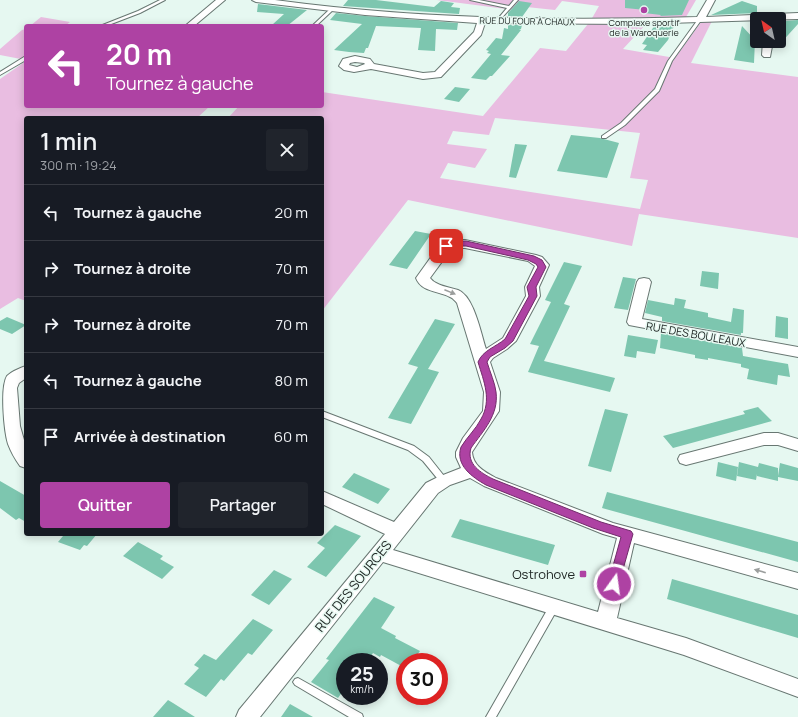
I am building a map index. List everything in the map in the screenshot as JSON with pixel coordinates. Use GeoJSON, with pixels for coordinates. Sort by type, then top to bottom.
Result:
{"type":"FeatureCollection","features":[{"type":"Feature","properties":{"kind":"street"},"geometry":{"type":"LineString","coordinates":[[191,24],[221,0]]}},
{"type":"Feature","properties":{"kind":"street","name":"RUE DU FOUR À CHAUX"},"geometry":{"type":"LineString","coordinates":[[256,0],[331,10],[401,16],[498,21],[591,22],[750,18]]}},
{"type":"Feature","properties":{"kind":"street"},"geometry":{"type":"LineString","coordinates":[[318,8],[328,0]]}},
{"type":"Feature","properties":{"kind":"street"},"geometry":{"type":"LineString","coordinates":[[700,19],[711,0]]}},
{"type":"Feature","properties":{"kind":"street","name":"RUE DU FOUR À CHAUX"},"geometry":{"type":"LineString","coordinates":[[786,17],[798,16]]}},
{"type":"Feature","properties":{"kind":"street"},"geometry":{"type":"LineString","coordinates":[[369,66],[423,76],[438,75],[478,33],[482,20]]}},
{"type":"Feature","properties":{"kind":"street"},"geometry":{"type":"LineString","coordinates":[[767,55],[768,48]]}},
{"type":"Feature","properties":{"kind":"street"},"geometry":{"type":"LineString","coordinates":[[483,362],[487,355],[509,341],[533,296],[532,287],[542,265],[534,259],[509,253],[466,244],[449,245],[444,249],[426,272],[424,281],[429,285],[452,292],[462,299],[492,392],[492,405],[486,420],[469,442],[464,452],[466,462],[471,470],[490,482],[597,525],[798,581]]}},
{"type":"Feature","properties":{"kind":"street","name":"RUE DES BOULEAUX"},"geometry":{"type":"LineString","coordinates":[[644,282],[634,322],[798,352]]}},
{"type":"Feature","properties":{"kind":"street"},"geometry":{"type":"LineString","coordinates":[[24,372],[12,380],[9,388],[16,442],[21,456],[24,460]]}},
{"type":"Feature","properties":{"kind":"street"},"geometry":{"type":"LineString","coordinates":[[686,459],[764,439],[778,439],[798,445]]}},
{"type":"Feature","properties":{"kind":"street","name":"RUE DES SOURCES"},"geometry":{"type":"LineString","coordinates":[[247,717],[432,488],[444,481],[471,470]]}},
{"type":"Feature","properties":{"kind":"street"},"geometry":{"type":"LineString","coordinates":[[324,498],[396,531]]}},
{"type":"Feature","properties":{"kind":"street"},"geometry":{"type":"LineString","coordinates":[[606,623],[609,604],[627,534]]}},
{"type":"Feature","properties":{"kind":"street"},"geometry":{"type":"LineString","coordinates":[[379,553],[553,608],[686,647],[798,688]]}},
{"type":"Feature","properties":{"kind":"lane"},"geometry":{"type":"LineString","coordinates":[[107,24],[139,12],[163,0]]}},
{"type":"Feature","properties":{"kind":"lane"},"geometry":{"type":"LineString","coordinates":[[472,0],[510,7]]}},
{"type":"Feature","properties":{"kind":"lane"},"geometry":{"type":"LineString","coordinates":[[498,21],[516,0]]}},
{"type":"Feature","properties":{"kind":"lane"},"geometry":{"type":"LineString","coordinates":[[316,24],[331,10]]}},
{"type":"Feature","properties":{"kind":"lane"},"geometry":{"type":"LineString","coordinates":[[604,137],[623,124],[657,90],[672,59],[700,19]]}},
{"type":"Feature","properties":{"kind":"lane"},"geometry":{"type":"LineString","coordinates":[[0,74],[24,59]]}},
{"type":"Feature","properties":{"kind":"lane"},"geometry":{"type":"LineString","coordinates":[[324,415],[411,448],[426,459],[444,481]]}},
{"type":"Feature","properties":{"kind":"lane"},"geometry":{"type":"LineString","coordinates":[[491,717],[553,608]]}},
{"type":"Feature","properties":{"kind":"lane"},"geometry":{"type":"LineString","coordinates":[[298,682],[358,717]]}},
{"type":"Feature","properties":{"kind":"shaded area","name":"Complexe sportif de la Waroquerie"},"geometry":{"type":"Polygon","coordinates":[[[437,0],[696,0],[686,17],[591,20],[599,6],[562,1],[555,10],[517,6],[514,10],[437,0]]]}},
{"type":"Feature","properties":{"kind":"shaded area"},"geometry":{"type":"Polygon","coordinates":[[[41,17],[70,22],[68,24],[32,24],[41,17]]]}},
{"type":"Feature","properties":{"kind":"shaded area"},"geometry":{"type":"Polygon","coordinates":[[[702,21],[712,21],[691,63],[798,77],[798,238],[639,214],[632,246],[408,200],[324,308],[324,116],[230,116],[237,108],[324,108],[324,92],[483,116],[540,48],[566,51],[588,24],[647,23],[623,49],[675,58],[702,21]],[[495,118],[489,135],[453,131],[447,144],[487,149],[475,168],[448,163],[440,178],[640,209],[648,180],[630,178],[640,133],[495,118]]]}},
{"type":"Feature","properties":{"kind":"shaded area"},"geometry":{"type":"Polygon","coordinates":[[[24,30],[24,60],[0,55],[0,49],[24,30]]]}},
{"type":"Feature","properties":{"kind":"shaded area"},"geometry":{"type":"Polygon","coordinates":[[[24,62],[24,108],[208,108],[199,116],[24,116],[24,300],[18,298],[0,309],[0,79],[24,62]]]}},
{"type":"Feature","properties":{"kind":"building"},"geometry":{"type":"Polygon","coordinates":[[[348,0],[376,0],[434,7],[441,1],[454,3],[451,7],[460,8],[459,14],[343,6],[348,0]]]}},
{"type":"Feature","properties":{"kind":"building"},"geometry":{"type":"Polygon","coordinates":[[[625,0],[689,0],[682,15],[660,16],[661,15],[644,13],[646,10],[625,8],[625,0]]]}},
{"type":"Feature","properties":{"kind":"building"},"geometry":{"type":"Polygon","coordinates":[[[519,1],[532,3],[522,17],[508,16],[508,13],[519,1]]]}},
{"type":"Feature","properties":{"kind":"building"},"geometry":{"type":"Polygon","coordinates":[[[742,1],[757,6],[757,12],[711,15],[742,1]]]}},
{"type":"Feature","properties":{"kind":"building"},"geometry":{"type":"Polygon","coordinates":[[[258,4],[307,10],[290,24],[273,24],[284,14],[257,12],[258,4]]]}},
{"type":"Feature","properties":{"kind":"building"},"geometry":{"type":"Polygon","coordinates":[[[336,13],[458,23],[457,30],[436,29],[435,51],[418,50],[421,28],[376,26],[368,48],[366,48],[364,53],[349,52],[334,50],[362,24],[330,20],[336,13]]]}},
{"type":"Feature","properties":{"kind":"building"},"geometry":{"type":"Polygon","coordinates":[[[798,20],[798,24],[786,37],[786,21],[798,20]]]}},
{"type":"Feature","properties":{"kind":"building"},"geometry":{"type":"Polygon","coordinates":[[[675,24],[668,40],[658,52],[643,50],[647,45],[642,44],[655,25],[675,24]]]}},
{"type":"Feature","properties":{"kind":"building"},"geometry":{"type":"Polygon","coordinates":[[[508,25],[522,25],[521,29],[519,30],[521,30],[501,55],[510,56],[492,76],[486,80],[471,78],[491,54],[487,53],[489,51],[486,50],[496,38],[502,39],[504,28],[508,29],[508,25]]]}},
{"type":"Feature","properties":{"kind":"building"},"geometry":{"type":"Polygon","coordinates":[[[742,26],[750,35],[750,48],[755,48],[754,63],[734,60],[742,26]]]}},
{"type":"Feature","properties":{"kind":"building"},"geometry":{"type":"Polygon","coordinates":[[[455,87],[470,89],[459,102],[444,99],[455,87]]]}},
{"type":"Feature","properties":{"kind":"building"},"geometry":{"type":"Polygon","coordinates":[[[571,135],[600,138],[619,143],[607,178],[557,171],[571,135]]]}},
{"type":"Feature","properties":{"kind":"building"},"geometry":{"type":"Polygon","coordinates":[[[515,144],[527,145],[516,178],[509,177],[515,144]]]}},
{"type":"Feature","properties":{"kind":"building"},"geometry":{"type":"Polygon","coordinates":[[[415,231],[431,234],[407,269],[389,265],[415,231]]]}},
{"type":"Feature","properties":{"kind":"building"},"geometry":{"type":"Polygon","coordinates":[[[564,262],[582,266],[564,304],[570,306],[544,361],[615,378],[610,392],[528,372],[539,346],[530,344],[551,302],[545,300],[564,262]]]}},
{"type":"Feature","properties":{"kind":"building"},"geometry":{"type":"Polygon","coordinates":[[[702,271],[719,273],[718,289],[700,286],[702,271]]]}},
{"type":"Feature","properties":{"kind":"building"},"geometry":{"type":"Polygon","coordinates":[[[623,277],[636,279],[628,310],[614,308],[623,277]]]}},
{"type":"Feature","properties":{"kind":"building"},"geometry":{"type":"Polygon","coordinates":[[[675,298],[686,300],[684,308],[708,313],[708,317],[731,322],[733,308],[744,310],[743,333],[741,333],[741,335],[662,321],[662,317],[645,313],[648,300],[674,305],[675,298]]]}},
{"type":"Feature","properties":{"kind":"building"},"geometry":{"type":"Polygon","coordinates":[[[776,316],[788,318],[788,339],[775,337],[776,316]]]}},
{"type":"Feature","properties":{"kind":"building"},"geometry":{"type":"Polygon","coordinates":[[[7,317],[24,324],[24,326],[12,334],[0,329],[0,321],[7,317]]]}},
{"type":"Feature","properties":{"kind":"building"},"geometry":{"type":"Polygon","coordinates":[[[435,319],[455,324],[428,369],[439,372],[411,424],[388,418],[418,367],[408,364],[435,319]]]}},
{"type":"Feature","properties":{"kind":"building"},"geometry":{"type":"Polygon","coordinates":[[[661,333],[742,348],[743,356],[788,364],[790,377],[778,375],[777,385],[747,379],[749,369],[741,367],[741,364],[708,358],[708,360],[695,358],[695,355],[660,348],[661,333]]]}},
{"type":"Feature","properties":{"kind":"building"},"geometry":{"type":"Polygon","coordinates":[[[628,335],[658,340],[655,354],[637,351],[636,358],[624,356],[628,335]]]}},
{"type":"Feature","properties":{"kind":"building"},"geometry":{"type":"Polygon","coordinates":[[[758,407],[772,421],[673,448],[663,436],[745,414],[743,411],[758,407]]]}},
{"type":"Feature","properties":{"kind":"building"},"geometry":{"type":"Polygon","coordinates":[[[605,409],[628,414],[611,472],[588,466],[605,409]]]}},
{"type":"Feature","properties":{"kind":"building"},"geometry":{"type":"Polygon","coordinates":[[[718,462],[738,467],[736,481],[716,476],[718,462]]]}},
{"type":"Feature","properties":{"kind":"building"},"geometry":{"type":"Polygon","coordinates":[[[739,462],[758,467],[759,463],[778,468],[778,476],[780,463],[798,468],[798,481],[778,477],[778,481],[757,476],[757,474],[756,480],[737,476],[739,462]]]}},
{"type":"Feature","properties":{"kind":"building"},"geometry":{"type":"Polygon","coordinates":[[[354,473],[390,489],[378,504],[342,487],[354,473]]]}},
{"type":"Feature","properties":{"kind":"building"},"geometry":{"type":"Polygon","coordinates":[[[0,481],[24,495],[24,521],[19,518],[16,520],[0,508],[0,481]]]}},
{"type":"Feature","properties":{"kind":"building"},"geometry":{"type":"Polygon","coordinates":[[[607,492],[798,542],[798,562],[602,508],[607,492]]]}},
{"type":"Feature","properties":{"kind":"building"},"geometry":{"type":"Polygon","coordinates":[[[460,519],[555,545],[548,565],[451,537],[460,519]]]}},
{"type":"Feature","properties":{"kind":"building"},"geometry":{"type":"Polygon","coordinates":[[[335,525],[361,536],[326,577],[307,567],[325,548],[317,543],[335,525]]]}},
{"type":"Feature","properties":{"kind":"building"},"geometry":{"type":"Polygon","coordinates":[[[63,536],[95,536],[87,546],[84,545],[80,550],[58,542],[63,536]]]}},
{"type":"Feature","properties":{"kind":"building"},"geometry":{"type":"Polygon","coordinates":[[[138,542],[163,556],[160,559],[174,567],[162,579],[123,556],[138,542]]]}},
{"type":"Feature","properties":{"kind":"building"},"geometry":{"type":"Polygon","coordinates":[[[274,570],[292,579],[269,605],[251,595],[274,570]]]}},
{"type":"Feature","properties":{"kind":"building"},"geometry":{"type":"Polygon","coordinates":[[[672,579],[798,615],[798,638],[667,599],[672,579]]]}},
{"type":"Feature","properties":{"kind":"building"},"geometry":{"type":"Polygon","coordinates":[[[374,597],[395,607],[381,628],[396,636],[395,638],[420,651],[419,653],[396,653],[396,663],[388,659],[388,653],[336,653],[336,697],[311,682],[329,660],[326,659],[374,597]]]}},
{"type":"Feature","properties":{"kind":"building"},"geometry":{"type":"Polygon","coordinates":[[[253,619],[273,630],[252,655],[248,653],[224,681],[221,679],[206,697],[184,684],[199,668],[194,665],[204,654],[216,660],[253,619]]]}},
{"type":"Feature","properties":{"kind":"building"},"geometry":{"type":"Polygon","coordinates":[[[168,700],[173,703],[195,717],[153,717],[168,700]]]}},
{"type":"Feature","properties":{"kind":"building"},"geometry":{"type":"Polygon","coordinates":[[[290,704],[313,717],[281,717],[290,704]]]}},
{"type":"Feature","properties":{"kind":"place","name":"Complexe sportif de la Waroquerie"},"geometry":{"type":"Point","coordinates":[644,10]}},
{"type":"Feature","properties":{"kind":"place","name":"Ostrohove"},"geometry":{"type":"Point","coordinates":[583,574]}},
{"type":"Feature","properties":{"kind":"route"},"geometry":{"type":"LineString","coordinates":[[446,246],[462,243],[531,258],[537,260],[542,265],[531,289],[534,295],[509,341],[484,358],[483,362],[492,392],[491,411],[466,447],[464,457],[466,462],[476,475],[490,482],[597,525],[627,534],[614,584]]}}]}
